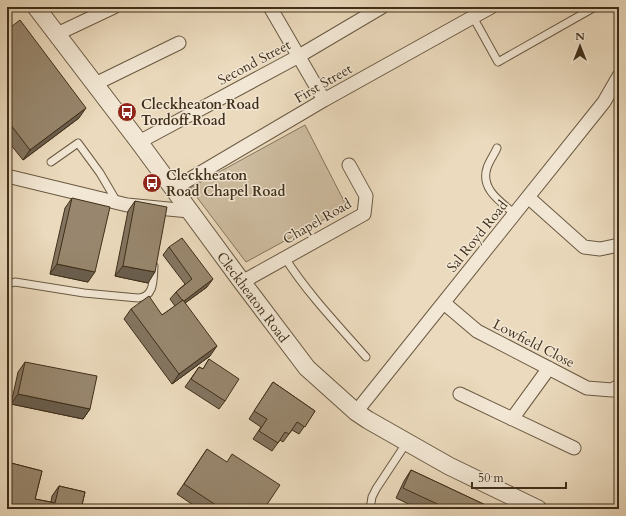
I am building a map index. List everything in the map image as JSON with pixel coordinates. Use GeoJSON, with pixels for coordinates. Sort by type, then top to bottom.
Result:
{"type":"FeatureCollection","features":[{"type":"Feature","properties":{"kind":"street","name":"Cleckheaton Road"},"geometry":{"type":"LineString","coordinates":[[36,7],[139,142],[307,368],[356,412],[449,466],[538,509]]}},
{"type":"Feature","properties":{"kind":"street"},"geometry":{"type":"LineString","coordinates":[[57,34],[114,7]]}},
{"type":"Feature","properties":{"kind":"street"},"geometry":{"type":"LineString","coordinates":[[271,7],[324,100]]}},
{"type":"Feature","properties":{"kind":"street","name":"Second Street"},"geometry":{"type":"LineString","coordinates":[[139,142],[299,56],[382,7]]}},
{"type":"Feature","properties":{"kind":"street","name":"First Street"},"geometry":{"type":"LineString","coordinates":[[173,189],[475,12],[491,7]]}},
{"type":"Feature","properties":{"kind":"street"},"geometry":{"type":"LineString","coordinates":[[95,84],[179,43]]}},
{"type":"Feature","properties":{"kind":"street","name":"Sal Royd Road"},"geometry":{"type":"LineString","coordinates":[[356,412],[604,102],[619,76]]}},
{"type":"Feature","properties":{"kind":"street","name":"Chapel Road"},"geometry":{"type":"LineString","coordinates":[[242,282],[364,214],[366,196],[349,165]]}},
{"type":"Feature","properties":{"kind":"street"},"geometry":{"type":"LineString","coordinates":[[7,176],[117,203],[161,212],[189,210]]}},
{"type":"Feature","properties":{"kind":"street"},"geometry":{"type":"LineString","coordinates":[[528,197],[584,247],[600,249],[619,245]]}},
{"type":"Feature","properties":{"kind":"street","name":"Lowfield Close"},"geometry":{"type":"LineString","coordinates":[[444,302],[477,331],[587,388],[612,390],[619,386]]}},
{"type":"Feature","properties":{"kind":"street"},"geometry":{"type":"LineString","coordinates":[[512,419],[549,368]]}},
{"type":"Feature","properties":{"kind":"street"},"geometry":{"type":"LineString","coordinates":[[460,394],[574,448]]}},
{"type":"Feature","properties":{"kind":"lane"},"geometry":{"type":"LineString","coordinates":[[475,12],[498,62],[595,7]]}},
{"type":"Feature","properties":{"kind":"lane"},"geometry":{"type":"LineString","coordinates":[[51,162],[78,142],[100,173],[117,203]]}},
{"type":"Feature","properties":{"kind":"lane"},"geometry":{"type":"LineString","coordinates":[[497,148],[486,169],[488,189],[514,214]]}},
{"type":"Feature","properties":{"kind":"lane"},"geometry":{"type":"LineString","coordinates":[[285,258],[311,294],[366,357]]}},
{"type":"Feature","properties":{"kind":"lane"},"geometry":{"type":"LineString","coordinates":[[7,286],[8,284],[15,282],[84,293],[144,298],[151,292],[155,260]]}},
{"type":"Feature","properties":{"kind":"lane"},"geometry":{"type":"LineString","coordinates":[[370,509],[372,497],[407,442]]}},
{"type":"Feature","properties":{"kind":"shaded area"},"geometry":{"type":"Polygon","coordinates":[[[305,125],[347,207],[246,262],[190,188],[305,125]]]}},
{"type":"Feature","properties":{"kind":"building"},"geometry":{"type":"Polygon","coordinates":[[[20,20],[86,108],[30,150],[7,120],[7,30],[20,20]]]}},
{"type":"Feature","properties":{"kind":"building"},"geometry":{"type":"Polygon","coordinates":[[[72,198],[110,207],[95,272],[57,264],[72,198]]]}},
{"type":"Feature","properties":{"kind":"building"},"geometry":{"type":"Polygon","coordinates":[[[135,201],[167,207],[155,272],[123,266],[135,201]]]}},
{"type":"Feature","properties":{"kind":"building"},"geometry":{"type":"Polygon","coordinates":[[[182,238],[213,279],[184,301],[176,292],[192,279],[169,247],[182,238]]]}},
{"type":"Feature","properties":{"kind":"building"},"geometry":{"type":"Polygon","coordinates":[[[149,296],[162,315],[183,300],[217,346],[179,374],[131,309],[149,296]]]}},
{"type":"Feature","properties":{"kind":"building"},"geometry":{"type":"Polygon","coordinates":[[[209,359],[239,379],[225,401],[191,379],[199,367],[203,369],[209,359]]]}},
{"type":"Feature","properties":{"kind":"building"},"geometry":{"type":"Polygon","coordinates":[[[25,362],[97,376],[90,409],[18,394],[25,362]]]}},
{"type":"Feature","properties":{"kind":"building"},"geometry":{"type":"Polygon","coordinates":[[[273,382],[315,411],[305,427],[297,422],[289,434],[285,432],[278,443],[259,431],[267,419],[254,411],[273,382]]]}},
{"type":"Feature","properties":{"kind":"building"},"geometry":{"type":"Polygon","coordinates":[[[207,449],[227,462],[232,454],[280,485],[264,509],[222,509],[184,484],[207,449]]]}},
{"type":"Feature","properties":{"kind":"building"},"geometry":{"type":"Polygon","coordinates":[[[7,462],[42,471],[35,499],[55,503],[59,486],[85,492],[81,509],[7,509],[7,462]]]}},
{"type":"Feature","properties":{"kind":"building"},"geometry":{"type":"Polygon","coordinates":[[[411,470],[494,509],[448,509],[403,488],[411,470]]]}},
{"type":"Feature","properties":{"kind":"place","name":"Cleckheaton Road Tordoff Road"},"geometry":{"type":"Point","coordinates":[127,112]}},
{"type":"Feature","properties":{"kind":"place","name":"Cleckheaton Road Chapel Road"},"geometry":{"type":"Point","coordinates":[152,183]}}]}
